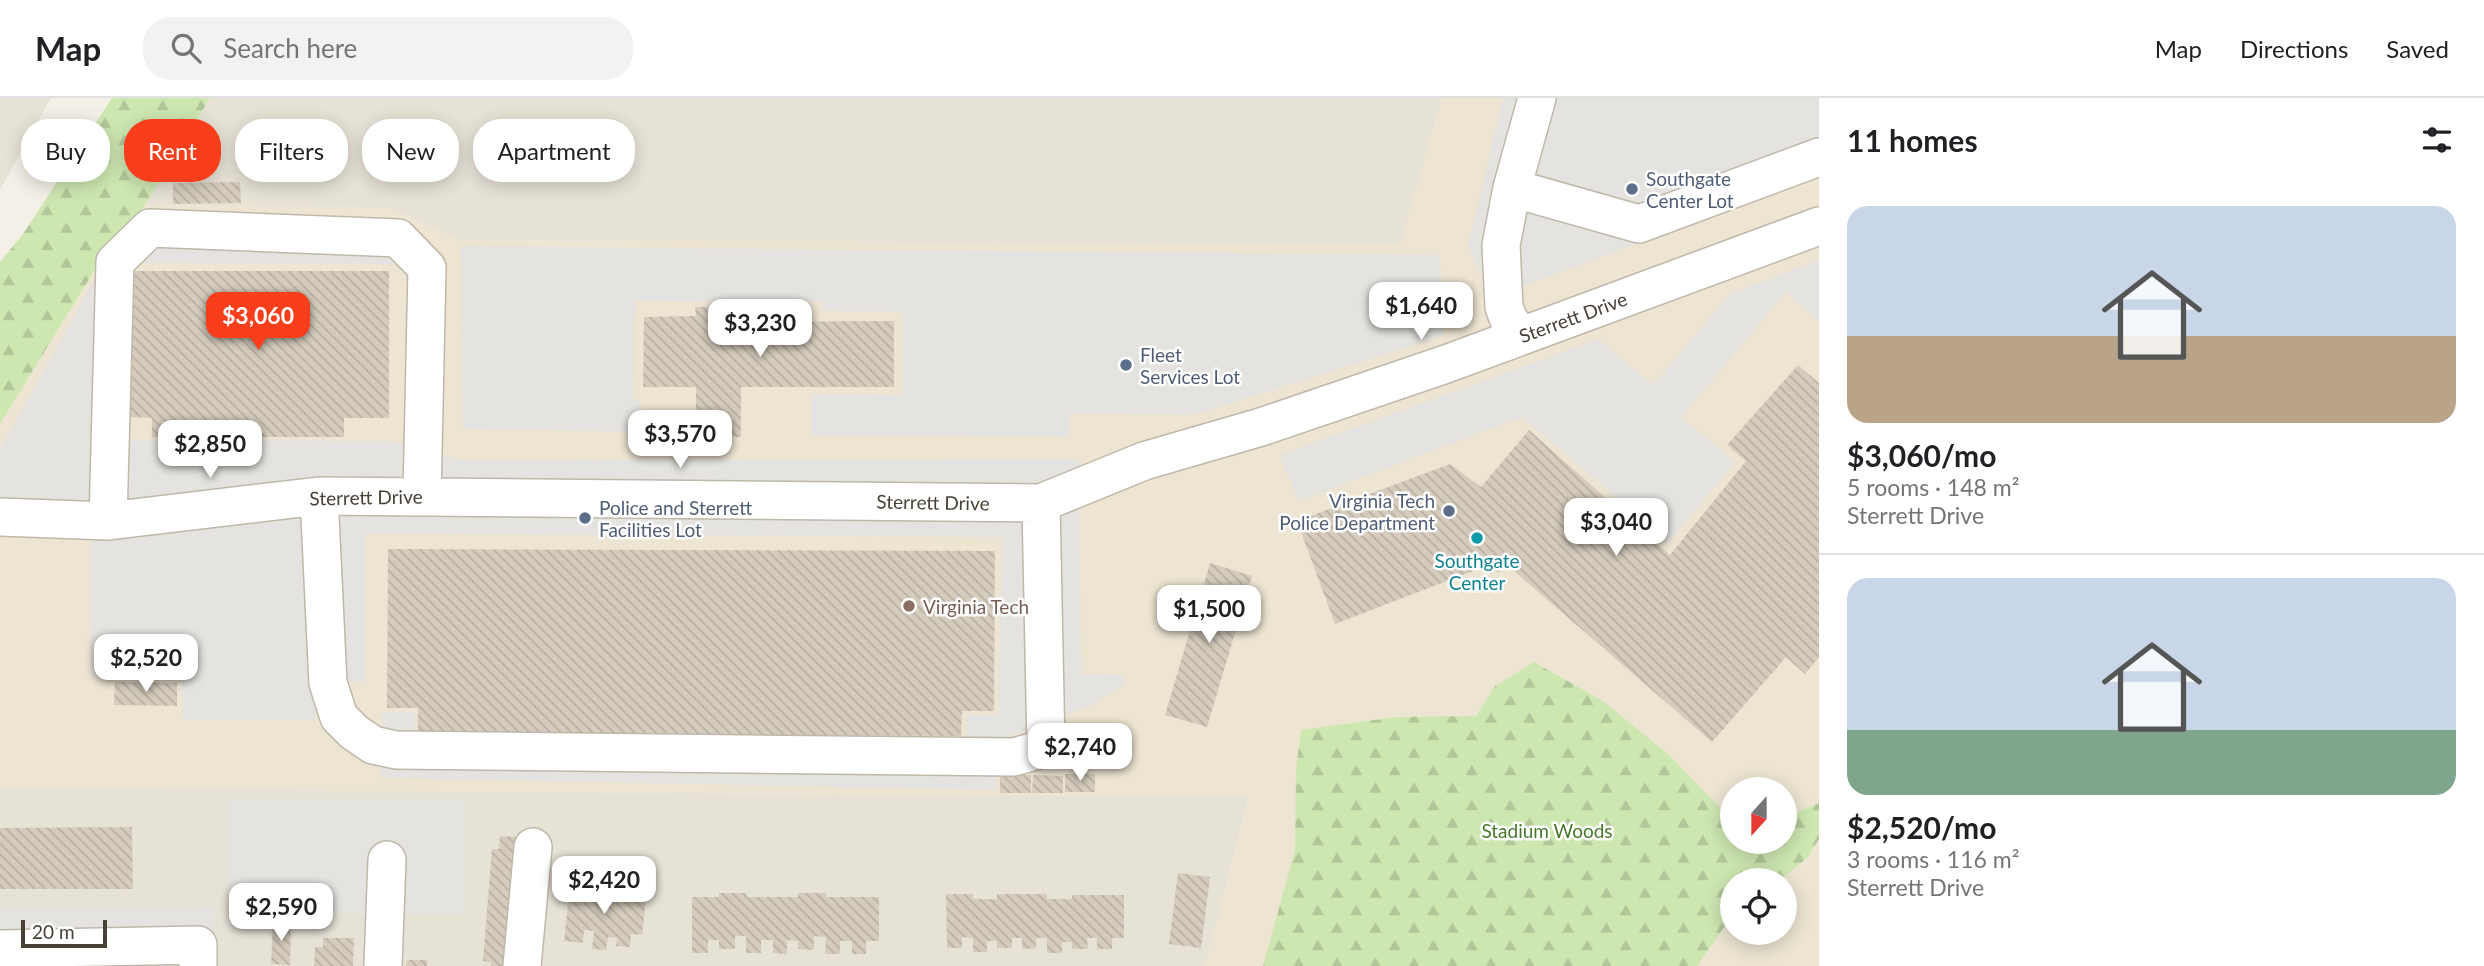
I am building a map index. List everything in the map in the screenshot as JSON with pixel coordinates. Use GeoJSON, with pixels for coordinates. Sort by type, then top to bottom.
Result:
{"type":"FeatureCollection","features":[{"type":"Feature","properties":{"kind":"street"},"geometry":{"type":"LineString","coordinates":[[1521,336],[1509,320],[1504,307],[1501,245],[1511,188],[1537,98]]}},
{"type":"Feature","properties":{"kind":"street"},"geometry":{"type":"LineString","coordinates":[[1511,188],[1639,224],[1819,157]]}},
{"type":"Feature","properties":{"kind":"street","name":"Sterrett Drive"},"geometry":{"type":"LineString","coordinates":[[0,517],[108,521],[319,496],[1041,503],[1144,461],[1261,428],[1446,364],[1819,226]]}},
{"type":"Feature","properties":{"kind":"street"},"geometry":{"type":"LineString","coordinates":[[108,521],[115,262],[150,228],[398,238],[427,268],[422,497]]}},
{"type":"Feature","properties":{"kind":"street"},"geometry":{"type":"LineString","coordinates":[[319,496],[328,682],[340,717],[354,732],[373,745],[396,750],[987,757],[1014,757],[1046,748],[1041,503]]}},
{"type":"Feature","properties":{"kind":"street"},"geometry":{"type":"LineString","coordinates":[[522,966],[533,847]]}},
{"type":"Feature","properties":{"kind":"street"},"geometry":{"type":"LineString","coordinates":[[383,966],[387,860]]}},
{"type":"Feature","properties":{"kind":"street"},"geometry":{"type":"LineString","coordinates":[[0,949],[198,945],[198,966]]}},
{"type":"Feature","properties":{"kind":"shaded area"},"geometry":{"type":"Polygon","coordinates":[[[0,98],[51,98],[39,119],[21,119],[21,152],[0,190],[0,98]]]}},
{"type":"Feature","properties":{"kind":"shaded area"},"geometry":{"type":"Polygon","coordinates":[[[210,98],[1442,98],[1401,244],[457,240],[390,208],[145,205],[159,182],[221,182],[221,119],[197,119],[210,98]]]}},
{"type":"Feature","properties":{"kind":"shaded area","name":"Virginia Tech"},"geometry":{"type":"Polygon","coordinates":[[[1442,98],[1819,98],[1819,966],[1205,966],[1249,797],[0,788],[0,424],[104,255],[145,205],[390,208],[457,240],[1400,244],[1442,98]]]}},
{"type":"Feature","properties":{"kind":"shaded area","name":"Southgate Center Lot"},"geometry":{"type":"Polygon","coordinates":[[[1503,98],[1819,98],[1819,176],[1491,298],[1468,245],[1503,98]]]}},
{"type":"Feature","properties":{"kind":"shaded area","name":"Police and Sterrett Facilities Lot"},"geometry":{"type":"Polygon","coordinates":[[[147,214],[392,220],[394,264],[126,263],[125,440],[393,441],[462,460],[1079,459],[1081,674],[1124,675],[1124,685],[1092,705],[997,741],[996,790],[381,778],[382,712],[415,712],[415,736],[966,748],[966,715],[998,715],[1002,537],[365,534],[365,682],[316,682],[315,720],[182,720],[181,677],[90,676],[90,501],[0,499],[0,449],[106,258],[147,214]]]}},
{"type":"Feature","properties":{"kind":"shaded area","name":"Fleet Services Lot"},"geometry":{"type":"Polygon","coordinates":[[[461,246],[1440,255],[1443,336],[1194,415],[1070,414],[1069,437],[811,435],[811,394],[902,395],[903,312],[823,311],[822,302],[635,301],[634,399],[640,400],[640,432],[463,429],[461,246]]]}},
{"type":"Feature","properties":{"kind":"shaded area"},"geometry":{"type":"Polygon","coordinates":[[[1819,260],[1819,322],[1786,292],[1681,417],[1735,462],[1669,542],[1522,417],[1299,501],[1279,455],[1598,339],[1653,385],[1731,293],[1819,260]]]}},
{"type":"Feature","properties":{"kind":"shaded area"},"geometry":{"type":"Polygon","coordinates":[[[0,788],[1249,797],[1205,966],[0,966],[0,788]]]}},
{"type":"Feature","properties":{"kind":"shaded area"},"geometry":{"type":"Polygon","coordinates":[[[229,799],[465,800],[465,914],[229,913],[229,799]]]}},
{"type":"Feature","properties":{"kind":"shaded area"},"geometry":{"type":"Polygon","coordinates":[[[215,906],[212,958],[168,966],[0,966],[0,907],[215,906]]]}},
{"type":"Feature","properties":{"kind":"green space"},"geometry":{"type":"Polygon","coordinates":[[[112,98],[210,98],[197,119],[124,119],[124,182],[159,182],[145,205],[104,255],[0,424],[0,262],[23,234],[57,182],[110,182],[110,119],[98,119],[112,98]]]}},
{"type":"Feature","properties":{"kind":"green space","name":"Stadium Woods"},"geometry":{"type":"Polygon","coordinates":[[[1534,662],[1603,701],[1669,755],[1720,808],[1720,854],[1797,854],[1797,812],[1819,803],[1819,839],[1807,858],[1795,868],[1720,868],[1720,933],[1697,966],[1263,966],[1295,850],[1296,769],[1301,730],[1396,717],[1476,716],[1495,686],[1534,662]]]}},
{"type":"Feature","properties":{"kind":"building"},"geometry":{"type":"Polygon","coordinates":[[[240,182],[241,203],[173,204],[173,183],[240,182]]]}},
{"type":"Feature","properties":{"kind":"building"},"geometry":{"type":"Polygon","coordinates":[[[128,271],[389,271],[389,418],[344,418],[344,437],[152,437],[152,418],[128,417],[128,271]]]}},
{"type":"Feature","properties":{"kind":"building"},"geometry":{"type":"Polygon","coordinates":[[[695,307],[735,307],[735,322],[894,321],[894,387],[741,387],[741,437],[696,437],[696,387],[643,387],[644,317],[696,316],[695,307]]]}},
{"type":"Feature","properties":{"kind":"building","name":"Southgate Center"},"geometry":{"type":"Polygon","coordinates":[[[1798,365],[1819,383],[1819,657],[1805,674],[1786,657],[1712,742],[1506,564],[1498,573],[1482,560],[1473,571],[1335,624],[1297,521],[1450,464],[1481,487],[1529,430],[1670,555],[1746,461],[1727,445],[1798,365]]]}},
{"type":"Feature","properties":{"kind":"building"},"geometry":{"type":"Polygon","coordinates":[[[388,549],[995,551],[994,711],[962,711],[961,736],[418,733],[418,708],[387,708],[388,549]]]}},
{"type":"Feature","properties":{"kind":"building"},"geometry":{"type":"Polygon","coordinates":[[[1210,563],[1252,576],[1207,727],[1165,715],[1210,563]]]}},
{"type":"Feature","properties":{"kind":"building"},"geometry":{"type":"Polygon","coordinates":[[[115,682],[177,683],[177,706],[114,705],[115,682]]]}},
{"type":"Feature","properties":{"kind":"building"},"geometry":{"type":"Polygon","coordinates":[[[1065,774],[1095,774],[1095,792],[1065,792],[1065,774]]]}},
{"type":"Feature","properties":{"kind":"building"},"geometry":{"type":"Polygon","coordinates":[[[1000,775],[1031,775],[1031,793],[1000,793],[1000,775]]]}},
{"type":"Feature","properties":{"kind":"building"},"geometry":{"type":"Polygon","coordinates":[[[1033,775],[1063,776],[1063,793],[1032,793],[1033,775]]]}},
{"type":"Feature","properties":{"kind":"building"},"geometry":{"type":"Polygon","coordinates":[[[132,827],[133,889],[0,889],[0,828],[132,827]]]}},
{"type":"Feature","properties":{"kind":"building"},"geometry":{"type":"Polygon","coordinates":[[[500,836],[519,837],[510,966],[491,966],[491,962],[483,961],[492,849],[499,849],[500,836]]]}},
{"type":"Feature","properties":{"kind":"building"},"geometry":{"type":"Polygon","coordinates":[[[1178,873],[1210,877],[1201,948],[1169,944],[1178,873]]]}},
{"type":"Feature","properties":{"kind":"building"},"geometry":{"type":"Polygon","coordinates":[[[570,884],[598,888],[598,893],[622,895],[622,890],[647,892],[642,935],[631,934],[630,947],[616,946],[617,938],[608,937],[606,950],[592,949],[594,931],[584,930],[583,943],[564,941],[570,884]]]}},
{"type":"Feature","properties":{"kind":"building"},"geometry":{"type":"Polygon","coordinates":[[[719,893],[746,893],[747,897],[798,897],[798,893],[826,893],[826,897],[879,897],[879,941],[866,941],[866,954],[852,954],[852,941],[840,941],[840,954],[825,954],[826,937],[814,936],[814,950],[798,949],[798,941],[787,940],[787,954],[773,953],[773,940],[761,940],[761,953],[746,953],[746,936],[735,936],[735,949],[719,949],[719,940],[708,940],[708,953],[692,953],[692,897],[719,897],[719,893]]]}},
{"type":"Feature","properties":{"kind":"building"},"geometry":{"type":"Polygon","coordinates":[[[946,894],[973,894],[973,899],[997,899],[997,894],[1047,894],[1047,899],[1072,899],[1072,895],[1124,895],[1124,938],[1112,938],[1112,949],[1097,949],[1097,938],[1087,938],[1088,949],[1072,949],[1072,942],[1062,942],[1062,953],[1047,953],[1047,938],[1036,938],[1036,948],[1022,949],[1022,938],[1012,938],[1012,948],[997,948],[997,941],[987,941],[987,952],[973,952],[973,938],[962,937],[962,948],[947,948],[946,894]]]}},
{"type":"Feature","properties":{"kind":"building"},"geometry":{"type":"Polygon","coordinates":[[[273,922],[291,922],[290,965],[271,964],[273,922]]]}},
{"type":"Feature","properties":{"kind":"building"},"geometry":{"type":"Polygon","coordinates":[[[323,938],[354,938],[353,966],[314,966],[315,947],[323,947],[323,938]]]}},
{"type":"Feature","properties":{"kind":"building"},"geometry":{"type":"Polygon","coordinates":[[[407,960],[427,960],[427,966],[406,966],[407,960]]]}},
{"type":"Feature","properties":{"kind":"place","name":"Southgate Center Lot"},"geometry":{"type":"Point","coordinates":[1632,189]}},
{"type":"Feature","properties":{"kind":"place","name":"Fleet Services Lot"},"geometry":{"type":"Point","coordinates":[1126,365]}},
{"type":"Feature","properties":{"kind":"place","name":"Virginia Tech Police Department"},"geometry":{"type":"Point","coordinates":[1449,511]}},
{"type":"Feature","properties":{"kind":"place","name":"Police and Sterrett Facilities Lot"},"geometry":{"type":"Point","coordinates":[585,518]}},
{"type":"Feature","properties":{"kind":"place","name":"Southgate Center"},"geometry":{"type":"Point","coordinates":[1477,538]}},
{"type":"Feature","properties":{"kind":"place","name":"Virginia Tech"},"geometry":{"type":"Point","coordinates":[909,606]}}]}
